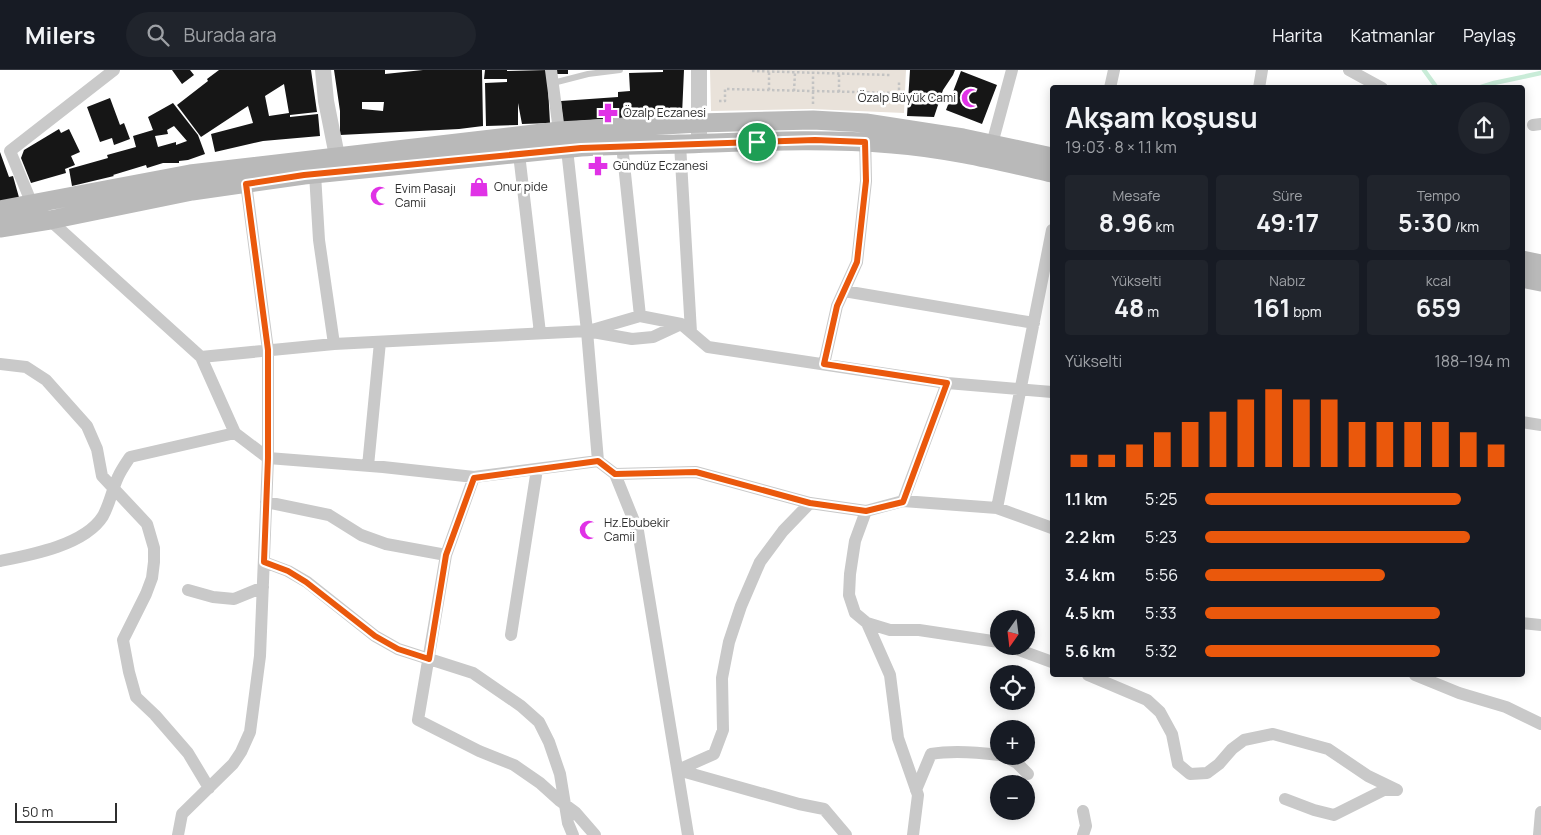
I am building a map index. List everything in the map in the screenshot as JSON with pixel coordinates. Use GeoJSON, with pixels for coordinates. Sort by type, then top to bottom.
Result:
{"type":"FeatureCollection","features":[{"type":"Feature","properties":{"kind":"main road"},"geometry":{"type":"LineString","coordinates":[[0,228],[50,220],[192,191],[315,174],[337,164],[559,130],[813,120],[866,123],[944,135],[1050,157]]}},
{"type":"Feature","properties":{"kind":"main road"},"geometry":{"type":"LineString","coordinates":[[0,210],[190,174],[519,154],[622,145],[815,140],[865,142],[959,153],[1050,173]]}},
{"type":"Feature","properties":{"kind":"main road"},"geometry":{"type":"LineString","coordinates":[[1525,261],[1541,264]]}},
{"type":"Feature","properties":{"kind":"main road"},"geometry":{"type":"LineString","coordinates":[[1525,279],[1541,282]]}},
{"type":"Feature","properties":{"kind":"street"},"geometry":{"type":"LineString","coordinates":[[114,70],[10,151],[32,204],[201,357],[235,433],[268,458],[368,466],[474,478],[598,461],[615,474],[638,531],[688,835]]}},
{"type":"Feature","properties":{"kind":"street"},"geometry":{"type":"LineString","coordinates":[[323,70],[326,101],[337,164]]}},
{"type":"Feature","properties":{"kind":"street"},"geometry":{"type":"LineString","coordinates":[[686,328],[690,144],[699,123],[699,70]]}},
{"type":"Feature","properties":{"kind":"street"},"geometry":{"type":"LineString","coordinates":[[992,144],[1012,70]]}},
{"type":"Feature","properties":{"kind":"street"},"geometry":{"type":"LineString","coordinates":[[1111,85],[1114,70]]}},
{"type":"Feature","properties":{"kind":"street"},"geometry":{"type":"LineString","coordinates":[[1260,85],[1262,70]]}},
{"type":"Feature","properties":{"kind":"street"},"geometry":{"type":"LineString","coordinates":[[1349,70],[1376,85]]}},
{"type":"Feature","properties":{"kind":"street"},"geometry":{"type":"LineString","coordinates":[[552,76],[559,130]]}},
{"type":"Feature","properties":{"kind":"street"},"geometry":{"type":"LineString","coordinates":[[824,364],[837,306],[857,262],[866,181],[866,123]]}},
{"type":"Feature","properties":{"kind":"street"},"geometry":{"type":"LineString","coordinates":[[622,145],[640,316]]}},
{"type":"Feature","properties":{"kind":"street"},"geometry":{"type":"LineString","coordinates":[[567,149],[587,331],[598,461]]}},
{"type":"Feature","properties":{"kind":"street"},"geometry":{"type":"LineString","coordinates":[[519,154],[540,334]]}},
{"type":"Feature","properties":{"kind":"street"},"geometry":{"type":"LineString","coordinates":[[315,174],[319,240],[334,344]]}},
{"type":"Feature","properties":{"kind":"street"},"geometry":{"type":"LineString","coordinates":[[178,835],[182,814],[233,764],[241,752],[250,732],[260,656],[268,458],[268,350],[246,184]]}},
{"type":"Feature","properties":{"kind":"street"},"geometry":{"type":"LineString","coordinates":[[997,508],[1050,240]]}},
{"type":"Feature","properties":{"kind":"street"},"geometry":{"type":"LineString","coordinates":[[844,291],[1034,323]]}},
{"type":"Feature","properties":{"kind":"street"},"geometry":{"type":"LineString","coordinates":[[201,357],[334,344],[587,331],[640,316],[686,328],[708,347],[947,383],[1050,392]]}},
{"type":"Feature","properties":{"kind":"street"},"geometry":{"type":"LineString","coordinates":[[587,331],[632,339],[653,337],[686,328]]}},
{"type":"Feature","properties":{"kind":"street"},"geometry":{"type":"LineString","coordinates":[[368,466],[380,342]]}},
{"type":"Feature","properties":{"kind":"street"},"geometry":{"type":"LineString","coordinates":[[0,364],[26,367],[46,380],[87,426],[97,449],[102,476],[147,524],[154,548],[152,578],[123,640],[129,672],[136,697],[155,715],[188,753],[209,788]]}},
{"type":"Feature","properties":{"kind":"street"},"geometry":{"type":"LineString","coordinates":[[903,502],[947,383]]}},
{"type":"Feature","properties":{"kind":"street"},"geometry":{"type":"LineString","coordinates":[[1525,422],[1541,425]]}},
{"type":"Feature","properties":{"kind":"street"},"geometry":{"type":"LineString","coordinates":[[0,561],[32,555],[86,534],[102,517],[118,477],[130,457],[235,433]]}},
{"type":"Feature","properties":{"kind":"street"},"geometry":{"type":"LineString","coordinates":[[511,635],[537,469]]}},
{"type":"Feature","properties":{"kind":"street"},"geometry":{"type":"LineString","coordinates":[[615,474],[696,472],[810,503],[866,511],[903,502],[997,508],[1050,527]]}},
{"type":"Feature","properties":{"kind":"street"},"geometry":{"type":"LineString","coordinates":[[474,478],[446,555],[418,720],[479,751],[514,765],[540,783],[575,812],[595,835]]}},
{"type":"Feature","properties":{"kind":"street"},"geometry":{"type":"LineString","coordinates":[[266,502],[329,515],[361,535],[386,544],[446,555]]}},
{"type":"Feature","properties":{"kind":"street"},"geometry":{"type":"LineString","coordinates":[[678,770],[714,754],[724,730],[722,678],[729,642],[740,606],[760,562],[783,531],[810,503]]}},
{"type":"Feature","properties":{"kind":"street"},"geometry":{"type":"LineString","coordinates":[[866,511],[855,540],[850,574],[849,595],[855,613],[867,623],[890,630],[919,630],[990,641]]}},
{"type":"Feature","properties":{"kind":"street"},"geometry":{"type":"LineString","coordinates":[[264,562],[288,571],[306,582],[375,636],[398,649],[473,673],[521,706],[539,722],[549,742],[560,774],[568,822],[573,835]]}},
{"type":"Feature","properties":{"kind":"street"},"geometry":{"type":"LineString","coordinates":[[188,590],[213,597],[234,598],[263,586]]}},
{"type":"Feature","properties":{"kind":"street"},"geometry":{"type":"LineString","coordinates":[[867,623],[890,675],[898,738],[918,795],[913,835]]}},
{"type":"Feature","properties":{"kind":"street"},"geometry":{"type":"LineString","coordinates":[[1525,623],[1541,625]]}},
{"type":"Feature","properties":{"kind":"street"},"geometry":{"type":"LineString","coordinates":[[1033,655],[1050,661]]}},
{"type":"Feature","properties":{"kind":"street"},"geometry":{"type":"LineString","coordinates":[[1093,677],[1147,700],[1160,712],[1172,734],[1178,764],[1190,774],[1207,773],[1244,740],[1273,734],[1328,749],[1368,776],[1396,790],[1384,790],[1334,815],[1285,799]]}},
{"type":"Feature","properties":{"kind":"street"},"geometry":{"type":"LineString","coordinates":[[1420,677],[1459,694],[1506,707],[1541,724]]}},
{"type":"Feature","properties":{"kind":"street"},"geometry":{"type":"LineString","coordinates":[[916,790],[931,754],[943,752],[990,754]]}},
{"type":"Feature","properties":{"kind":"street"},"geometry":{"type":"LineString","coordinates":[[1019,765],[1028,774]]}},
{"type":"Feature","properties":{"kind":"street"},"geometry":{"type":"LineString","coordinates":[[678,770],[799,804],[824,809],[846,835]]}},
{"type":"Feature","properties":{"kind":"street"},"geometry":{"type":"LineString","coordinates":[[1082,811],[1086,826],[1083,835]]}},
{"type":"Feature","properties":{"kind":"street"},"geometry":{"type":"LineString","coordinates":[[1539,835],[1541,812]]}},
{"type":"Feature","properties":{"kind":"lane"},"geometry":{"type":"LineString","coordinates":[[552,76],[620,70]]}},
{"type":"Feature","properties":{"kind":"path"},"geometry":{"type":"LineString","coordinates":[[752,71],[813,71],[839,74],[891,75]]}},
{"type":"Feature","properties":{"kind":"path"},"geometry":{"type":"LineString","coordinates":[[813,71],[813,120]]}},
{"type":"Feature","properties":{"kind":"path"},"geometry":{"type":"LineString","coordinates":[[769,72],[769,90]]}},
{"type":"Feature","properties":{"kind":"path"},"geometry":{"type":"LineString","coordinates":[[794,91],[795,72]]}},
{"type":"Feature","properties":{"kind":"path"},"geometry":{"type":"LineString","coordinates":[[839,74],[839,92]]}},
{"type":"Feature","properties":{"kind":"path"},"geometry":{"type":"LineString","coordinates":[[719,101],[724,101],[725,89],[899,93],[899,82]]}},
{"type":"Feature","properties":{"kind":"shaded area"},"geometry":{"type":"Polygon","coordinates":[[[710,70],[906,70],[904,113],[811,109],[711,111],[710,70]]]}},
{"type":"Feature","properties":{"kind":"building"},"geometry":{"type":"Polygon","coordinates":[[[172,70],[190,70],[194,75],[182,84],[172,70]]]}},
{"type":"Feature","properties":{"kind":"building"},"geometry":{"type":"Polygon","coordinates":[[[219,70],[311,70],[317,112],[290,115],[290,117],[318,114],[320,136],[263,141],[215,152],[211,134],[253,123],[248,106],[201,137],[177,105],[208,81],[207,79],[219,70]],[[284,84],[265,96],[269,116],[289,113],[284,84]]]}},
{"type":"Feature","properties":{"kind":"building"},"geometry":{"type":"Polygon","coordinates":[[[334,70],[385,70],[385,74],[423,70],[482,70],[483,126],[340,135],[340,111],[334,70]],[[362,102],[362,109],[383,111],[384,102],[362,102]]]}},
{"type":"Feature","properties":{"kind":"building"},"geometry":{"type":"Polygon","coordinates":[[[485,70],[547,70],[550,123],[522,124],[518,103],[518,125],[486,126],[485,83],[507,82],[507,79],[484,79],[485,70]]]}},
{"type":"Feature","properties":{"kind":"building"},"geometry":{"type":"Polygon","coordinates":[[[554,70],[568,70],[568,74],[554,74],[554,70]]]}},
{"type":"Feature","properties":{"kind":"building"},"geometry":{"type":"Polygon","coordinates":[[[663,70],[684,70],[682,115],[563,122],[561,101],[618,97],[618,92],[630,91],[629,73],[663,72],[663,70]]]}},
{"type":"Feature","properties":{"kind":"building"},"geometry":{"type":"Polygon","coordinates":[[[910,70],[955,70],[943,90],[934,117],[907,116],[910,70]]]}},
{"type":"Feature","properties":{"kind":"building","name":"Özalp Büyük Cami"},"geometry":{"type":"Polygon","coordinates":[[[961,71],[997,85],[982,124],[946,110],[961,71]]]}},
{"type":"Feature","properties":{"kind":"building"},"geometry":{"type":"Polygon","coordinates":[[[110,98],[120,125],[124,123],[130,139],[114,145],[112,138],[100,142],[87,107],[110,98]]]}},
{"type":"Feature","properties":{"kind":"building"},"geometry":{"type":"Polygon","coordinates":[[[173,103],[198,135],[205,154],[179,161],[179,163],[163,163],[147,168],[146,165],[114,176],[72,186],[69,169],[108,158],[107,155],[136,147],[133,136],[153,130],[148,117],[173,103]],[[174,126],[167,130],[168,134],[155,136],[158,147],[176,142],[176,145],[187,141],[174,126]]]}},
{"type":"Feature","properties":{"kind":"building"},"geometry":{"type":"Polygon","coordinates":[[[59,129],[61,133],[69,129],[80,152],[71,156],[75,165],[65,169],[66,173],[31,183],[21,158],[24,150],[59,129]]]}},
{"type":"Feature","properties":{"kind":"building"},"geometry":{"type":"Polygon","coordinates":[[[0,152],[9,177],[13,176],[20,201],[0,206],[0,152]]]}},
{"type":"Feature","properties":{"kind":"waterway"},"geometry":{"type":"LineString","coordinates":[[1424,70],[1435,85]]}},
{"type":"Feature","properties":{"kind":"waterway"},"geometry":{"type":"LineString","coordinates":[[1488,85],[1541,73]]}},
{"type":"Feature","properties":{"kind":"place","name":"Özalp Büyük Cami"},"geometry":{"type":"Point","coordinates":[971,98]}},
{"type":"Feature","properties":{"kind":"place","name":"Özalp Eczanesi"},"geometry":{"type":"Point","coordinates":[608,113]}},
{"type":"Feature","properties":{"kind":"place","name":"Gündüz Eczanesi"},"geometry":{"type":"Point","coordinates":[598,166]}},
{"type":"Feature","properties":{"kind":"place","name":"Onur pide"},"geometry":{"type":"Point","coordinates":[479,187]}},
{"type":"Feature","properties":{"kind":"place","name":"Evim Pasajı Camii"},"geometry":{"type":"Point","coordinates":[380,196]}},
{"type":"Feature","properties":{"kind":"place","name":"Hz.Ebubekir Camii"},"geometry":{"type":"Point","coordinates":[589,530]}},
{"type":"Feature","properties":{"kind":"route"},"geometry":{"type":"LineString","coordinates":[[815,140],[865,142],[866,181],[857,262],[837,306],[824,364],[947,383],[903,502],[866,511],[810,503],[696,472],[615,474],[598,461],[474,478],[446,555],[429,659],[398,649],[375,636],[306,582],[288,571],[264,562],[268,458],[268,350],[246,184],[304,175],[581,148],[622,145],[757,142],[815,140]]}}]}
